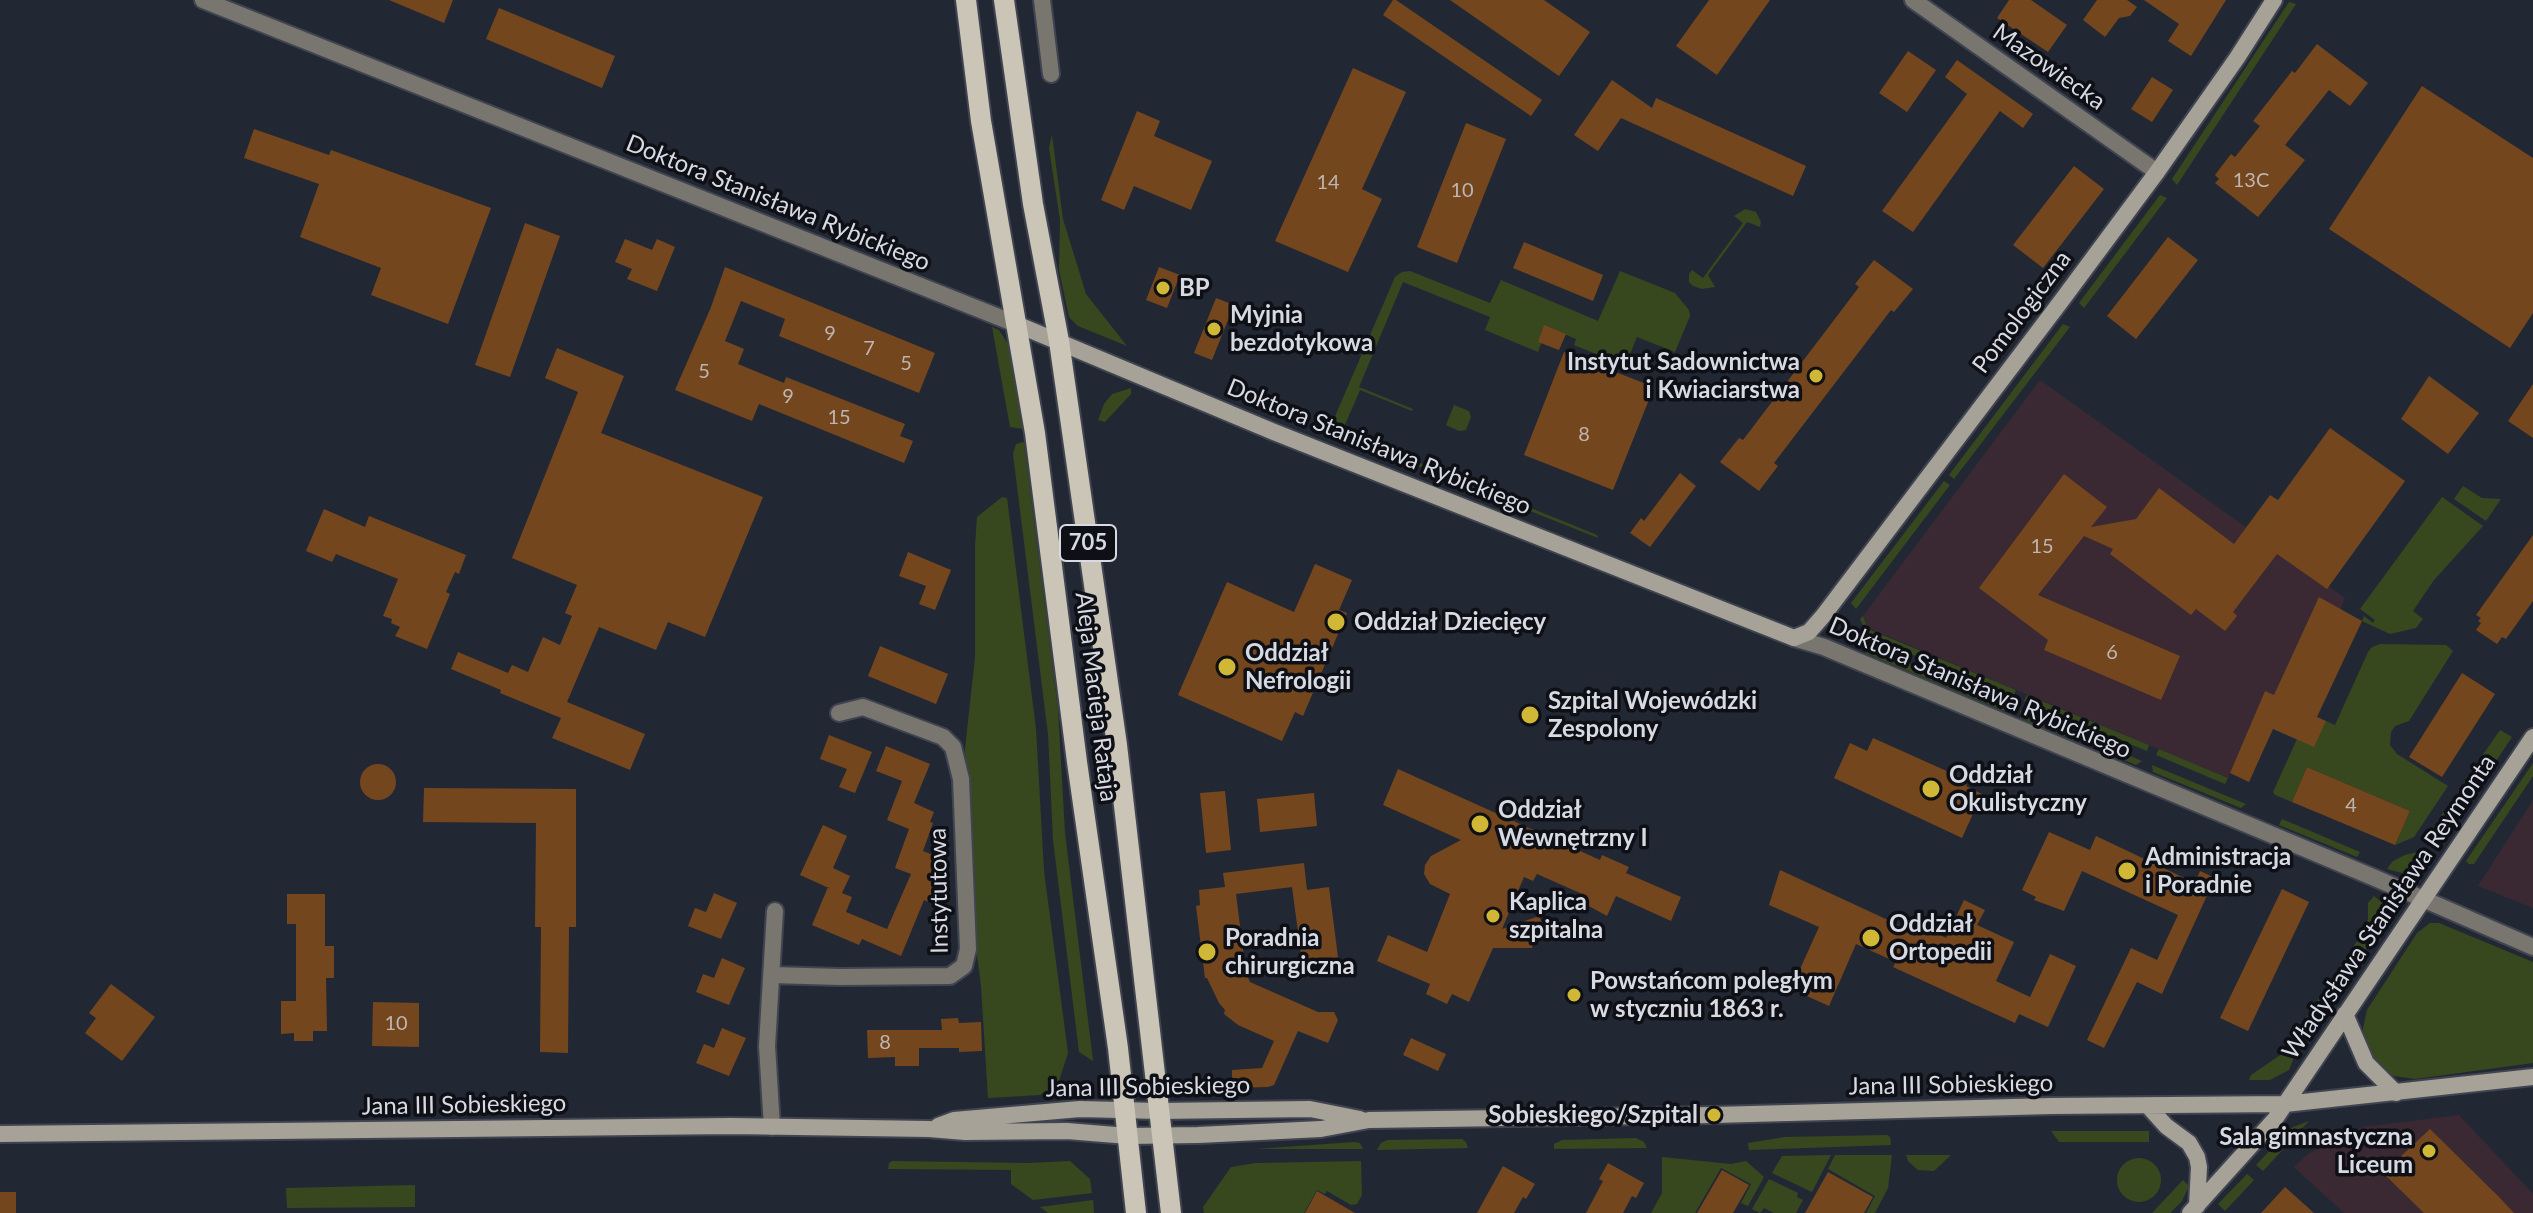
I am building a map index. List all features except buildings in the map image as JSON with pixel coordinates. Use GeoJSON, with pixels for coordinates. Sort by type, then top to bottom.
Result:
{"type":"FeatureCollection","features":[{"type":"Feature","properties":{"kind":"main road","name":"Aleja Macieja Rataja"},"geometry":{"type":"LineString","coordinates":[[966,0],[981,121],[1035,433],[1136,1213]]}},
{"type":"Feature","properties":{"kind":"main road","name":"Aleja Macieja Rataja"},"geometry":{"type":"LineString","coordinates":[[1004,0],[1033,204],[1059,341],[1121,776],[1171,1213]]}},
{"type":"Feature","properties":{"kind":"street","name":"Doktora Stanisława Rybickiego"},"geometry":{"type":"LineString","coordinates":[[203,0],[1059,341],[1274,432],[1794,638],[1824,647],[2533,947]]}},
{"type":"Feature","properties":{"kind":"street"},"geometry":{"type":"LineString","coordinates":[[1042,0],[1051,74]]}},
{"type":"Feature","properties":{"kind":"street","name":"Mazowiecka"},"geometry":{"type":"LineString","coordinates":[[1913,0],[2157,172]]}},
{"type":"Feature","properties":{"kind":"street","name":"Pomologiczna"},"geometry":{"type":"LineString","coordinates":[[1794,638],[1809,632],[1823,616],[2157,172],[2274,0]]}},
{"type":"Feature","properties":{"kind":"street","name":"Instytutowa"},"geometry":{"type":"LineString","coordinates":[[772,975],[950,976],[964,966],[968,949],[961,779],[953,747],[943,737],[863,707],[839,713]]}},
{"type":"Feature","properties":{"kind":"street","name":"Władysława Stanisława Reymonta"},"geometry":{"type":"LineString","coordinates":[[2194,1209],[2241,1159],[2285,1104],[2533,737]]}},
{"type":"Feature","properties":{"kind":"street"},"geometry":{"type":"LineString","coordinates":[[772,1127],[767,1046],[775,911]]}},
{"type":"Feature","properties":{"kind":"street"},"geometry":{"type":"LineString","coordinates":[[2345,1014],[2366,1063],[2396,1093]]}},
{"type":"Feature","properties":{"kind":"street","name":"Jana III Sobieskiego"},"geometry":{"type":"LineString","coordinates":[[0,1134],[772,1127],[1067,1131],[1128,1136],[1321,1129],[1369,1120],[2285,1104],[2533,1077]]}},
{"type":"Feature","properties":{"kind":"street"},"geometry":{"type":"LineString","coordinates":[[2148,1106],[2166,1126],[2189,1143],[2197,1157],[2199,1167],[2194,1209]]}},
{"type":"Feature","properties":{"kind":"street","name":"Jana III Sobieskiego"},"geometry":{"type":"LineString","coordinates":[[929,1129],[954,1120],[1080,1109],[1310,1109],[1369,1120]]}},
{"type":"Feature","properties":{"kind":"shaded area"},"geometry":{"type":"Polygon","coordinates":[[[2040,380],[2345,598],[2297,705],[2265,691],[2228,778],[1868,628],[1863,616],[2040,380]]]}},
{"type":"Feature","properties":{"kind":"shaded area"},"geometry":{"type":"Polygon","coordinates":[[[2533,800],[2533,908],[2478,886],[2533,800]]]}},
{"type":"Feature","properties":{"kind":"shaded area"},"geometry":{"type":"Polygon","coordinates":[[[2459,1115],[2533,1194],[2533,1213],[2344,1213],[2294,1167],[2308,1154],[2363,1127],[2459,1115]]]}},
{"type":"Feature","properties":{"kind":"green space"},"geometry":{"type":"Polygon","coordinates":[[[2289,2],[2296,4],[2177,185],[2172,179],[2289,2]]]}},
{"type":"Feature","properties":{"kind":"green space"},"geometry":{"type":"Polygon","coordinates":[[[1052,135],[1063,219],[1086,294],[1127,346],[1078,326],[1069,317],[1059,270],[1060,220],[1049,148],[1052,135]]]}},
{"type":"Feature","properties":{"kind":"green space"},"geometry":{"type":"Polygon","coordinates":[[[2160,195],[2167,198],[2084,308],[2079,303],[2160,195]]]}},
{"type":"Feature","properties":{"kind":"green space"},"geometry":{"type":"Polygon","coordinates":[[[1745,209],[1756,212],[1760,227],[1747,222],[1708,275],[1715,287],[1702,289],[1693,286],[1689,282],[1689,274],[1692,270],[1703,278],[1743,223],[1734,216],[1745,209]]]}},
{"type":"Feature","properties":{"kind":"green space"},"geometry":{"type":"Polygon","coordinates":[[[1410,271],[1490,303],[1501,280],[1598,321],[1620,271],[1675,293],[1689,310],[1690,316],[1675,352],[1637,337],[1625,366],[1574,345],[1576,339],[1547,327],[1538,352],[1485,330],[1490,317],[1403,282],[1359,387],[1413,409],[1360,390],[1344,427],[1356,432],[1354,436],[1386,449],[1385,452],[1333,432],[1330,428],[1395,277],[1410,271]]]}},
{"type":"Feature","properties":{"kind":"green space"},"geometry":{"type":"Polygon","coordinates":[[[2063,324],[2070,327],[1954,479],[1949,475],[2063,324]]]}},
{"type":"Feature","properties":{"kind":"green space"},"geometry":{"type":"Polygon","coordinates":[[[992,327],[999,330],[1008,344],[1023,429],[1010,427],[992,327]]]}},
{"type":"Feature","properties":{"kind":"green space"},"geometry":{"type":"Polygon","coordinates":[[[1131,388],[1131,394],[1105,422],[1098,420],[1112,394],[1131,388]]]}},
{"type":"Feature","properties":{"kind":"green space"},"geometry":{"type":"Polygon","coordinates":[[[1454,405],[1469,411],[1471,417],[1466,430],[1459,431],[1446,425],[1454,405]]]}},
{"type":"Feature","properties":{"kind":"green space"},"geometry":{"type":"Polygon","coordinates":[[[1024,442],[1058,709],[1065,833],[1093,1061],[1079,1052],[1053,840],[1048,734],[1013,454],[1016,444],[1024,442]]]}},
{"type":"Feature","properties":{"kind":"green space"},"geometry":{"type":"Polygon","coordinates":[[[1418,462],[1597,535],[1598,538],[1417,466],[1418,462]]]}},
{"type":"Feature","properties":{"kind":"green space"},"geometry":{"type":"Polygon","coordinates":[[[1944,481],[1950,485],[1856,609],[1851,603],[1944,481]]]}},
{"type":"Feature","properties":{"kind":"green space"},"geometry":{"type":"Polygon","coordinates":[[[2463,486],[2482,498],[2501,499],[2486,521],[2454,499],[2463,486]]]}},
{"type":"Feature","properties":{"kind":"green space"},"geometry":{"type":"Polygon","coordinates":[[[1002,497],[1007,498],[1036,729],[1044,871],[1068,1053],[1058,1084],[1040,1095],[988,1098],[974,931],[965,749],[975,657],[977,517],[1002,497]]]}},
{"type":"Feature","properties":{"kind":"green space"},"geometry":{"type":"Polygon","coordinates":[[[2442,497],[2483,526],[2434,580],[2413,611],[2423,619],[2416,628],[2390,634],[2362,621],[2364,616],[2373,623],[2375,620],[2360,609],[2442,497]]]}},
{"type":"Feature","properties":{"kind":"green space"},"geometry":{"type":"Polygon","coordinates":[[[1863,616],[1868,629],[2016,690],[2013,697],[1868,636],[1860,619],[1863,616]]]}},
{"type":"Feature","properties":{"kind":"green space"},"geometry":{"type":"Polygon","coordinates":[[[2380,644],[2446,645],[2453,651],[2409,721],[2395,726],[2391,732],[2390,745],[2397,754],[2448,786],[2414,837],[2395,845],[2410,811],[2307,767],[2292,802],[2273,792],[2297,739],[2326,721],[2335,725],[2368,652],[2380,644]]]}},
{"type":"Feature","properties":{"kind":"green space"},"geometry":{"type":"Polygon","coordinates":[[[1867,646],[2010,706],[2004,711],[1865,653],[1867,646]]]}},
{"type":"Feature","properties":{"kind":"green space"},"geometry":{"type":"Polygon","coordinates":[[[2027,695],[2149,745],[2147,751],[2024,701],[2027,695]]]}},
{"type":"Feature","properties":{"kind":"green space"},"geometry":{"type":"Polygon","coordinates":[[[2020,710],[2142,761],[2136,765],[2020,718],[2020,710]]]}},
{"type":"Feature","properties":{"kind":"green space"},"geometry":{"type":"Polygon","coordinates":[[[2500,730],[2512,737],[2471,799],[2458,791],[2500,730]]]}},
{"type":"Feature","properties":{"kind":"green space"},"geometry":{"type":"Polygon","coordinates":[[[2159,749],[2228,778],[2225,784],[2156,755],[2159,749]]]}},
{"type":"Feature","properties":{"kind":"green space"},"geometry":{"type":"Polygon","coordinates":[[[2533,763],[2533,776],[2474,864],[2469,864],[2466,861],[2533,763]]]}},
{"type":"Feature","properties":{"kind":"green space"},"geometry":{"type":"Polygon","coordinates":[[[2152,765],[2246,804],[2241,808],[2153,772],[2152,765]]]}},
{"type":"Feature","properties":{"kind":"green space"},"geometry":{"type":"Polygon","coordinates":[[[2443,813],[2455,822],[2441,843],[2428,835],[2443,813]]]}},
{"type":"Feature","properties":{"kind":"green space"},"geometry":{"type":"Polygon","coordinates":[[[2282,819],[2360,852],[2357,857],[2279,825],[2282,819]]]}},
{"type":"Feature","properties":{"kind":"green space"},"geometry":{"type":"Polygon","coordinates":[[[2422,851],[2433,854],[2418,870],[2406,874],[2387,869],[2393,861],[2422,851]]]}},
{"type":"Feature","properties":{"kind":"green space"},"geometry":{"type":"Polygon","coordinates":[[[2374,896],[2386,906],[2387,916],[2308,1038],[2297,1031],[2362,934],[2368,919],[2368,903],[2374,896]]]}},
{"type":"Feature","properties":{"kind":"green space"},"geometry":{"type":"Polygon","coordinates":[[[2430,923],[2439,923],[2533,962],[2533,1063],[2415,1079],[2394,1076],[2372,1058],[2364,1044],[2363,1028],[2367,1010],[2417,933],[2430,923]]]}},
{"type":"Feature","properties":{"kind":"green space"},"geometry":{"type":"Polygon","coordinates":[[[2292,1047],[2296,1052],[2289,1070],[2270,1080],[2249,1080],[2251,1075],[2292,1047]]]}},
{"type":"Feature","properties":{"kind":"green space"},"geometry":{"type":"Polygon","coordinates":[[[2309,1121],[2263,1171],[2256,1165],[2291,1128],[2309,1121]]]}},
{"type":"Feature","properties":{"kind":"green space"},"geometry":{"type":"Polygon","coordinates":[[[2051,1131],[2149,1131],[2149,1142],[2059,1142],[2051,1131]]]}},
{"type":"Feature","properties":{"kind":"green space"},"geometry":{"type":"Polygon","coordinates":[[[1887,1135],[1891,1145],[1749,1150],[1748,1143],[1785,1137],[1887,1135]]]}},
{"type":"Feature","properties":{"kind":"green space"},"geometry":{"type":"Polygon","coordinates":[[[1636,1138],[1644,1142],[1647,1148],[1554,1149],[1554,1144],[1562,1140],[1636,1138]]]}},
{"type":"Feature","properties":{"kind":"green space"},"geometry":{"type":"Polygon","coordinates":[[[1462,1139],[1468,1148],[1377,1150],[1387,1140],[1462,1139]]]}},
{"type":"Feature","properties":{"kind":"green space"},"geometry":{"type":"Polygon","coordinates":[[[1360,1143],[1363,1149],[1256,1149],[1360,1143]]]}},
{"type":"Feature","properties":{"kind":"green space"},"geometry":{"type":"Polygon","coordinates":[[[1831,1155],[1812,1192],[1772,1173],[1782,1156],[1831,1155]]]}},
{"type":"Feature","properties":{"kind":"green space"},"geometry":{"type":"Polygon","coordinates":[[[1835,1155],[1892,1155],[1888,1188],[1875,1213],[1866,1213],[1875,1196],[1828,1169],[1835,1155]]]}},
{"type":"Feature","properties":{"kind":"green space"},"geometry":{"type":"Polygon","coordinates":[[[1906,1155],[1951,1155],[1934,1171],[1918,1170],[1906,1155]]]}},
{"type":"Feature","properties":{"kind":"green space"},"geometry":{"type":"Polygon","coordinates":[[[1662,1157],[1731,1164],[1746,1161],[1764,1177],[1748,1206],[1741,1203],[1751,1184],[1721,1168],[1695,1213],[1651,1213],[1662,1193],[1662,1157]]]}},
{"type":"Feature","properties":{"kind":"green space"},"geometry":{"type":"Polygon","coordinates":[[[2139,1158],[2155,1164],[2161,1180],[2155,1196],[2139,1202],[2123,1196],[2117,1180],[2123,1164],[2139,1158]]]}},
{"type":"Feature","properties":{"kind":"green space"},"geometry":{"type":"Polygon","coordinates":[[[892,1161],[1070,1161],[1090,1179],[1092,1193],[1033,1200],[1011,1184],[1011,1170],[888,1169],[892,1161]]]}},
{"type":"Feature","properties":{"kind":"green space"},"geometry":{"type":"Polygon","coordinates":[[[1361,1161],[1362,1195],[1357,1204],[1351,1205],[1327,1191],[1325,1194],[1317,1190],[1304,1213],[1204,1213],[1203,1207],[1231,1167],[1256,1163],[1361,1161]]]}},
{"type":"Feature","properties":{"kind":"green space"},"geometry":{"type":"Polygon","coordinates":[[[2247,1174],[2254,1180],[2225,1211],[2218,1204],[2247,1174]]]}},
{"type":"Feature","properties":{"kind":"green space"},"geometry":{"type":"Polygon","coordinates":[[[1769,1179],[1798,1193],[1797,1197],[1803,1200],[1796,1213],[1774,1213],[1764,1208],[1760,1213],[1752,1209],[1769,1179]]]}},
{"type":"Feature","properties":{"kind":"green space"},"geometry":{"type":"Polygon","coordinates":[[[2183,1180],[2189,1186],[2182,1201],[2170,1213],[2152,1213],[2183,1180]]]}},
{"type":"Feature","properties":{"kind":"green space"},"geometry":{"type":"Polygon","coordinates":[[[415,1185],[415,1207],[287,1208],[286,1188],[415,1185]]]}},
{"type":"Feature","properties":{"kind":"green space"},"geometry":{"type":"Polygon","coordinates":[[[1093,1200],[1094,1213],[1048,1213],[1040,1207],[1093,1200]]]}},
{"type":"Feature","properties":{"kind":"place","name":"BP"},"geometry":{"type":"Point","coordinates":[1163,288]}},
{"type":"Feature","properties":{"kind":"place","name":"Myjnia bezdotykowa"},"geometry":{"type":"Point","coordinates":[1214,329]}},
{"type":"Feature","properties":{"kind":"place","name":"Instytut Sadownictwa i Kwiaciarstwa"},"geometry":{"type":"Point","coordinates":[1816,376]}},
{"type":"Feature","properties":{"kind":"place","name":"Oddział Dziecięcy"},"geometry":{"type":"Point","coordinates":[1336,622]}},
{"type":"Feature","properties":{"kind":"place","name":"Oddział Nefrologii"},"geometry":{"type":"Point","coordinates":[1227,667]}},
{"type":"Feature","properties":{"kind":"place","name":"Szpital Wojewódzki Zespolony"},"geometry":{"type":"Point","coordinates":[1530,715]}},
{"type":"Feature","properties":{"kind":"place","name":"Oddział Okulistyczny"},"geometry":{"type":"Point","coordinates":[1931,789]}},
{"type":"Feature","properties":{"kind":"place","name":"Oddział Wewnętrzny I"},"geometry":{"type":"Point","coordinates":[1480,824]}},
{"type":"Feature","properties":{"kind":"place","name":"Administracja i Poradnie"},"geometry":{"type":"Point","coordinates":[2127,871]}},
{"type":"Feature","properties":{"kind":"place","name":"Kaplica szpitalna"},"geometry":{"type":"Point","coordinates":[1493,916]}},
{"type":"Feature","properties":{"kind":"place","name":"Oddział Ortopedii"},"geometry":{"type":"Point","coordinates":[1871,938]}},
{"type":"Feature","properties":{"kind":"place","name":"Poradnia chirurgiczna"},"geometry":{"type":"Point","coordinates":[1207,952]}},
{"type":"Feature","properties":{"kind":"place","name":"Powstańcom poległym w styczniu 1863 r."},"geometry":{"type":"Point","coordinates":[1574,995]}},
{"type":"Feature","properties":{"kind":"place","name":"Sobieskiego/Szpital"},"geometry":{"type":"Point","coordinates":[1714,1115]}},
{"type":"Feature","properties":{"kind":"place","name":"Sala gimnastyczna Liceum"},"geometry":{"type":"Point","coordinates":[2429,1151]}}]}
